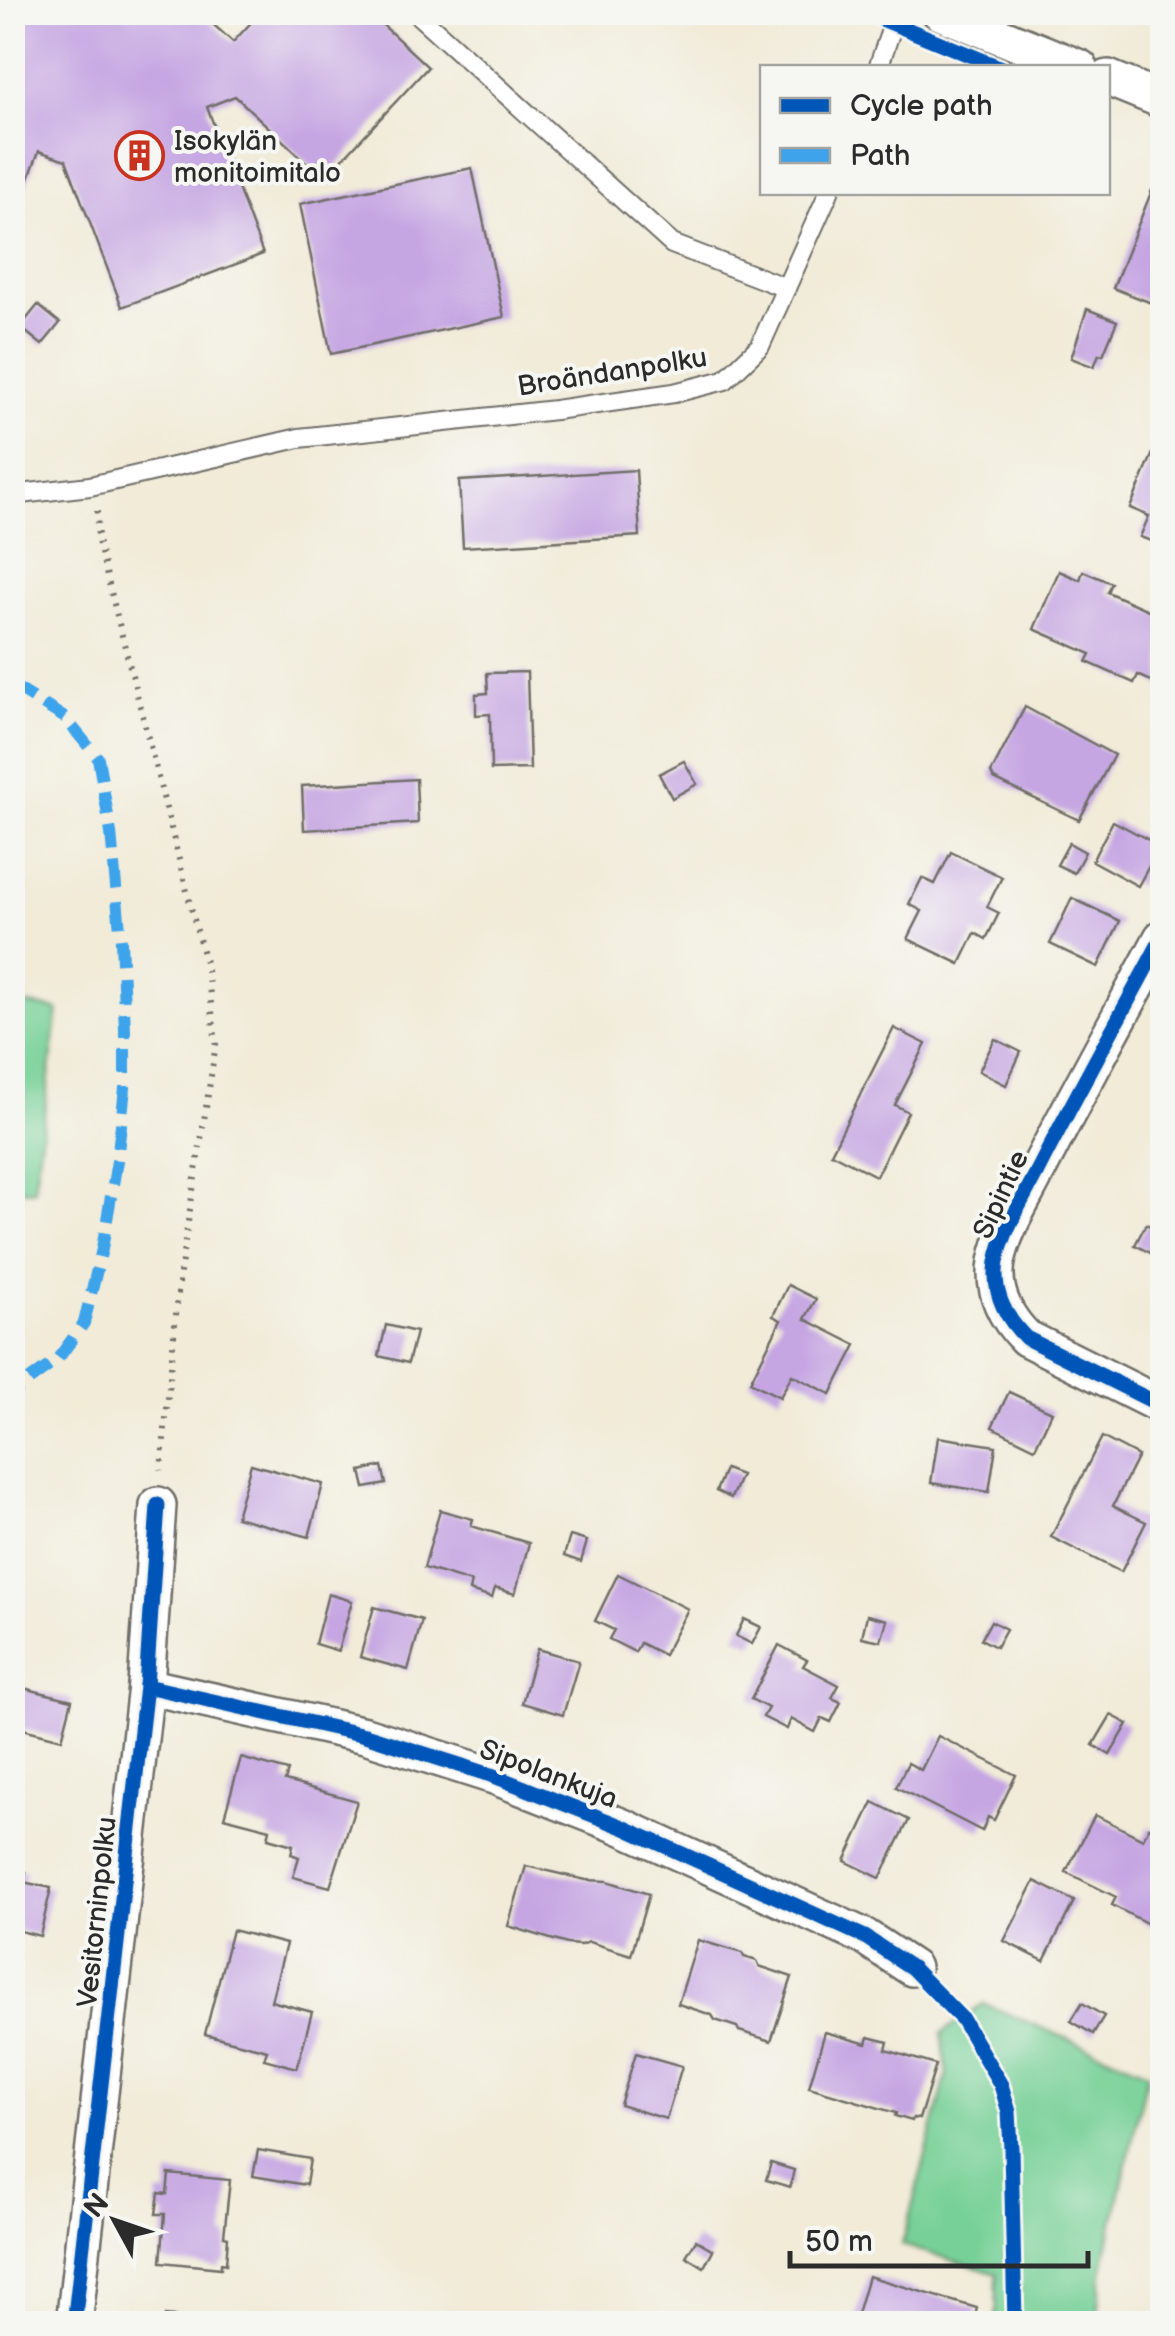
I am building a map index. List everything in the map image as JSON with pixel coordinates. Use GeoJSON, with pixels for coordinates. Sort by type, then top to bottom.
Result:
{"type":"FeatureCollection","features":[{"type":"Feature","properties":{"kind":"street"},"geometry":{"type":"LineString","coordinates":[[940,12],[1072,65]]}},
{"type":"Feature","properties":{"kind":"street"},"geometry":{"type":"LineString","coordinates":[[1110,79],[1162,100]]}},
{"type":"Feature","properties":{"kind":"street","name":"Sipintie"},"geometry":{"type":"LineString","coordinates":[[1162,938],[1013,1218],[997,1263],[1000,1302],[1009,1321],[1026,1338],[1162,1406]]}},
{"type":"Feature","properties":{"kind":"street","name":"Vesitorninpolku"},"geometry":{"type":"LineString","coordinates":[[74,2324],[146,1686],[158,1505]]}},
{"type":"Feature","properties":{"kind":"street","name":"Sipolankuja"},"geometry":{"type":"LineString","coordinates":[[146,1686],[365,1735],[494,1776],[623,1828],[865,1937],[912,1968]]}},
{"type":"Feature","properties":{"kind":"lane"},"geometry":{"type":"LineString","coordinates":[[415,12],[672,244],[786,288]]}},
{"type":"Feature","properties":{"kind":"lane"},"geometry":{"type":"LineString","coordinates":[[879,65],[894,24]]}},
{"type":"Feature","properties":{"kind":"lane","name":"Broändanpolku"},"geometry":{"type":"LineString","coordinates":[[12,495],[95,484],[299,438],[556,410],[674,393],[725,380],[760,346],[828,195]]}},
{"type":"Feature","properties":{"kind":"path"},"geometry":{"type":"LineString","coordinates":[[95,484],[98,541],[207,970],[216,1044],[180,1273],[158,1505]]}},
{"type":"Feature","properties":{"kind":"green space"},"geometry":{"type":"Polygon","coordinates":[[[13,1002],[58,1010],[34,1190],[13,1189],[13,1002]]]}},
{"type":"Feature","properties":{"kind":"green space"},"geometry":{"type":"Polygon","coordinates":[[[984,2004],[1148,2072],[1103,2266],[1097,2323],[996,2323],[997,2274],[902,2245],[947,2074],[942,2033],[984,2004]]]}},
{"type":"Feature","properties":{"kind":"building","name":"Isokylän monitoimitalo"},"geometry":{"type":"Polygon","coordinates":[[[12,12],[199,12],[233,42],[261,12],[369,12],[428,67],[324,179],[235,96],[207,107],[263,254],[122,307],[66,160],[39,151],[12,223],[12,12]]]}},
{"type":"Feature","properties":{"kind":"building"},"geometry":{"type":"Polygon","coordinates":[[[472,168],[504,317],[331,354],[300,204],[472,168]]]}},
{"type":"Feature","properties":{"kind":"building"},"geometry":{"type":"Polygon","coordinates":[[[1152,190],[1162,195],[1162,282],[1154,304],[1113,288],[1152,190]]]}},
{"type":"Feature","properties":{"kind":"building"},"geometry":{"type":"Polygon","coordinates":[[[38,305],[60,323],[42,345],[20,327],[38,305]]]}},
{"type":"Feature","properties":{"kind":"building"},"geometry":{"type":"Polygon","coordinates":[[[1087,309],[1117,321],[1094,367],[1071,358],[1087,309]]]}},
{"type":"Feature","properties":{"kind":"building"},"geometry":{"type":"Polygon","coordinates":[[[1153,453],[1162,457],[1162,545],[1140,537],[1149,516],[1130,508],[1153,453]]]}},
{"type":"Feature","properties":{"kind":"building"},"geometry":{"type":"Polygon","coordinates":[[[636,470],[640,536],[463,547],[459,481],[636,470]]]}},
{"type":"Feature","properties":{"kind":"building"},"geometry":{"type":"Polygon","coordinates":[[[1059,571],[1080,580],[1083,571],[1111,583],[1107,592],[1162,616],[1162,686],[1138,675],[1134,683],[1087,662],[1091,654],[1034,629],[1059,571]]]}},
{"type":"Feature","properties":{"kind":"building"},"geometry":{"type":"Polygon","coordinates":[[[527,672],[530,769],[491,770],[490,714],[476,715],[476,694],[488,693],[487,673],[527,672]]]}},
{"type":"Feature","properties":{"kind":"building"},"geometry":{"type":"Polygon","coordinates":[[[1025,707],[1114,755],[1079,820],[994,779],[991,773],[1025,707]]]}},
{"type":"Feature","properties":{"kind":"building"},"geometry":{"type":"Polygon","coordinates":[[[684,761],[697,784],[672,798],[659,774],[684,761]]]}},
{"type":"Feature","properties":{"kind":"building"},"geometry":{"type":"Polygon","coordinates":[[[416,779],[418,823],[304,830],[302,786],[416,779]]]}},
{"type":"Feature","properties":{"kind":"building"},"geometry":{"type":"Polygon","coordinates":[[[1113,821],[1160,846],[1138,886],[1092,861],[1113,821]]]}},
{"type":"Feature","properties":{"kind":"building"},"geometry":{"type":"Polygon","coordinates":[[[1069,843],[1085,852],[1074,873],[1057,865],[1069,843]]]}},
{"type":"Feature","properties":{"kind":"building"},"geometry":{"type":"Polygon","coordinates":[[[951,852],[1002,877],[987,907],[999,913],[986,939],[975,933],[960,964],[908,939],[922,911],[909,904],[922,878],[935,884],[951,852]]]}},
{"type":"Feature","properties":{"kind":"building"},"geometry":{"type":"Polygon","coordinates":[[[1072,898],[1120,921],[1098,967],[1050,944],[1072,898]]]}},
{"type":"Feature","properties":{"kind":"building"},"geometry":{"type":"Polygon","coordinates":[[[894,1028],[926,1044],[895,1105],[908,1112],[876,1176],[831,1153],[894,1028]]]}},
{"type":"Feature","properties":{"kind":"building"},"geometry":{"type":"Polygon","coordinates":[[[995,1039],[1021,1052],[1006,1085],[979,1071],[995,1039]]]}},
{"type":"Feature","properties":{"kind":"building"},"geometry":{"type":"Polygon","coordinates":[[[1146,1224],[1162,1232],[1162,1259],[1135,1245],[1146,1224]]]}},
{"type":"Feature","properties":{"kind":"building"},"geometry":{"type":"Polygon","coordinates":[[[788,1285],[816,1299],[805,1319],[856,1345],[831,1394],[792,1375],[780,1397],[750,1382],[781,1320],[773,1316],[788,1285]]]}},
{"type":"Feature","properties":{"kind":"building"},"geometry":{"type":"Polygon","coordinates":[[[386,1325],[416,1332],[408,1363],[379,1356],[386,1325]]]}},
{"type":"Feature","properties":{"kind":"building"},"geometry":{"type":"Polygon","coordinates":[[[1009,1392],[1052,1412],[1035,1448],[992,1427],[1009,1392]]]}},
{"type":"Feature","properties":{"kind":"building"},"geometry":{"type":"Polygon","coordinates":[[[938,1437],[996,1446],[989,1492],[931,1483],[938,1437]]]}},
{"type":"Feature","properties":{"kind":"building"},"geometry":{"type":"Polygon","coordinates":[[[1102,1437],[1138,1456],[1113,1506],[1146,1522],[1121,1572],[1051,1537],[1102,1437]]]}},
{"type":"Feature","properties":{"kind":"building"},"geometry":{"type":"Polygon","coordinates":[[[251,1464],[323,1484],[309,1537],[236,1517],[251,1464]]]}},
{"type":"Feature","properties":{"kind":"building"},"geometry":{"type":"Polygon","coordinates":[[[382,1466],[386,1484],[365,1488],[361,1471],[382,1466]]]}},
{"type":"Feature","properties":{"kind":"building"},"geometry":{"type":"Polygon","coordinates":[[[725,1469],[741,1475],[731,1498],[716,1491],[725,1469]]]}},
{"type":"Feature","properties":{"kind":"building"},"geometry":{"type":"Polygon","coordinates":[[[440,1510],[473,1519],[471,1526],[529,1543],[515,1594],[495,1588],[492,1598],[469,1591],[471,1582],[424,1568],[440,1510]]]}},
{"type":"Feature","properties":{"kind":"building"},"geometry":{"type":"Polygon","coordinates":[[[570,1536],[587,1541],[581,1562],[564,1556],[570,1536]]]}},
{"type":"Feature","properties":{"kind":"building"},"geometry":{"type":"Polygon","coordinates":[[[618,1574],[688,1609],[664,1655],[640,1643],[635,1652],[609,1639],[614,1630],[595,1621],[618,1574]]]}},
{"type":"Feature","properties":{"kind":"building"},"geometry":{"type":"Polygon","coordinates":[[[328,1594],[352,1601],[338,1651],[315,1644],[328,1594]]]}},
{"type":"Feature","properties":{"kind":"building"},"geometry":{"type":"Polygon","coordinates":[[[374,1607],[422,1620],[408,1670],[360,1657],[374,1607]]]}},
{"type":"Feature","properties":{"kind":"building"},"geometry":{"type":"Polygon","coordinates":[[[867,1615],[887,1620],[881,1641],[862,1637],[867,1615]]]}},
{"type":"Feature","properties":{"kind":"building"},"geometry":{"type":"Polygon","coordinates":[[[744,1619],[761,1627],[752,1644],[736,1636],[744,1619]]]}},
{"type":"Feature","properties":{"kind":"building"},"geometry":{"type":"Polygon","coordinates":[[[991,1621],[1006,1629],[996,1647],[981,1639],[991,1621]]]}},
{"type":"Feature","properties":{"kind":"building"},"geometry":{"type":"Polygon","coordinates":[[[779,1645],[807,1660],[803,1666],[839,1685],[832,1698],[841,1702],[831,1722],[822,1718],[815,1732],[791,1719],[787,1729],[763,1717],[768,1708],[751,1699],[779,1645]]]}},
{"type":"Feature","properties":{"kind":"building"},"geometry":{"type":"Polygon","coordinates":[[[537,1649],[579,1661],[563,1715],[522,1703],[537,1649]]]}},
{"type":"Feature","properties":{"kind":"building"},"geometry":{"type":"Polygon","coordinates":[[[23,1688],[72,1700],[62,1739],[23,1729],[17,1752],[12,1751],[12,1692],[21,1694],[23,1688]]]}},
{"type":"Feature","properties":{"kind":"building"},"geometry":{"type":"Polygon","coordinates":[[[1111,1715],[1128,1724],[1110,1755],[1093,1745],[1111,1715]]]}},
{"type":"Feature","properties":{"kind":"building"},"geometry":{"type":"Polygon","coordinates":[[[938,1736],[1016,1775],[994,1820],[988,1817],[982,1831],[896,1787],[908,1763],[921,1770],[938,1736]]]}},
{"type":"Feature","properties":{"kind":"building"},"geometry":{"type":"Polygon","coordinates":[[[241,1758],[288,1771],[285,1781],[357,1801],[330,1887],[293,1877],[299,1857],[291,1854],[293,1845],[268,1838],[270,1829],[224,1817],[241,1758]]]}},
{"type":"Feature","properties":{"kind":"building"},"geometry":{"type":"Polygon","coordinates":[[[873,1802],[909,1820],[880,1878],[845,1861],[873,1802]]]}},
{"type":"Feature","properties":{"kind":"building"},"geometry":{"type":"Polygon","coordinates":[[[1095,1815],[1143,1839],[1149,1827],[1162,1833],[1162,1915],[1156,1928],[1112,1905],[1116,1897],[1066,1872],[1095,1815]]]}},
{"type":"Feature","properties":{"kind":"building"},"geometry":{"type":"Polygon","coordinates":[[[526,1866],[607,1881],[649,1894],[631,1955],[589,1942],[567,1944],[508,1926],[526,1866]]]}},
{"type":"Feature","properties":{"kind":"building"},"geometry":{"type":"Polygon","coordinates":[[[12,1869],[26,1872],[23,1882],[51,1888],[40,1936],[12,1929],[12,1869]]]}},
{"type":"Feature","properties":{"kind":"building"},"geometry":{"type":"Polygon","coordinates":[[[1035,1881],[1074,1901],[1044,1961],[1004,1941],[1035,1881]]]}},
{"type":"Feature","properties":{"kind":"building"},"geometry":{"type":"Polygon","coordinates":[[[232,1930],[286,1944],[271,2001],[312,2012],[297,2068],[264,2059],[267,2050],[205,2034],[232,1930]]]}},
{"type":"Feature","properties":{"kind":"building"},"geometry":{"type":"Polygon","coordinates":[[[698,1940],[742,1953],[759,1966],[792,1977],[771,2041],[678,2004],[698,1940]]]}},
{"type":"Feature","properties":{"kind":"building"},"geometry":{"type":"Polygon","coordinates":[[[1082,2003],[1104,2016],[1093,2034],[1071,2021],[1082,2003]]]}},
{"type":"Feature","properties":{"kind":"building"},"geometry":{"type":"Polygon","coordinates":[[[825,2032],[867,2044],[869,2037],[888,2042],[886,2050],[936,2065],[919,2119],[912,2121],[809,2087],[825,2032]]]}},
{"type":"Feature","properties":{"kind":"building"},"geometry":{"type":"Polygon","coordinates":[[[636,2053],[682,2066],[666,2119],[620,2105],[636,2053]]]}},
{"type":"Feature","properties":{"kind":"building"},"geometry":{"type":"Polygon","coordinates":[[[258,2150],[310,2159],[306,2185],[253,2176],[258,2150]]]}},
{"type":"Feature","properties":{"kind":"building"},"geometry":{"type":"Polygon","coordinates":[[[771,2163],[794,2170],[790,2187],[766,2180],[771,2163]]]}},
{"type":"Feature","properties":{"kind":"building"},"geometry":{"type":"Polygon","coordinates":[[[169,2174],[230,2180],[224,2236],[228,2237],[226,2264],[221,2263],[221,2268],[161,2262],[165,2214],[156,2214],[159,2193],[167,2194],[169,2174]]]}},
{"type":"Feature","properties":{"kind":"building"},"geometry":{"type":"Polygon","coordinates":[[[696,2240],[713,2250],[704,2267],[686,2256],[696,2240]]]}},
{"type":"Feature","properties":{"kind":"building"},"geometry":{"type":"Polygon","coordinates":[[[868,2276],[977,2308],[973,2324],[854,2324],[868,2276]]]}},
{"type":"Feature","properties":{"kind":"building"},"geometry":{"type":"Polygon","coordinates":[[[165,2316],[215,2321],[215,2324],[164,2324],[165,2316]]]}},
{"type":"Feature","properties":{"kind":"marked path"},"geometry":{"type":"LineString","coordinates":[[12,685],[65,718],[98,758],[111,833],[125,1030],[125,1088],[117,1161],[84,1323],[57,1360],[12,1393]]}},
{"type":"Feature","properties":{"kind":"cycle path"},"geometry":{"type":"LineString","coordinates":[[865,12],[994,65]]}},
{"type":"Feature","properties":{"kind":"cycle path"},"geometry":{"type":"LineString","coordinates":[[1162,938],[1015,1214],[1000,1250],[996,1273],[1002,1304],[1026,1338],[1162,1406]]}},
{"type":"Feature","properties":{"kind":"cycle path"},"geometry":{"type":"LineString","coordinates":[[74,2324],[146,1686],[158,1505]]}},
{"type":"Feature","properties":{"kind":"cycle path"},"geometry":{"type":"LineString","coordinates":[[146,1686],[365,1735],[494,1776],[623,1827],[865,1937],[912,1968],[962,2019],[1001,2085],[1009,2112],[1015,2324]]}},
{"type":"Feature","properties":{"kind":"place","name":"Isokylän monitoimitalo"},"geometry":{"type":"Point","coordinates":[139,156]}}]}
